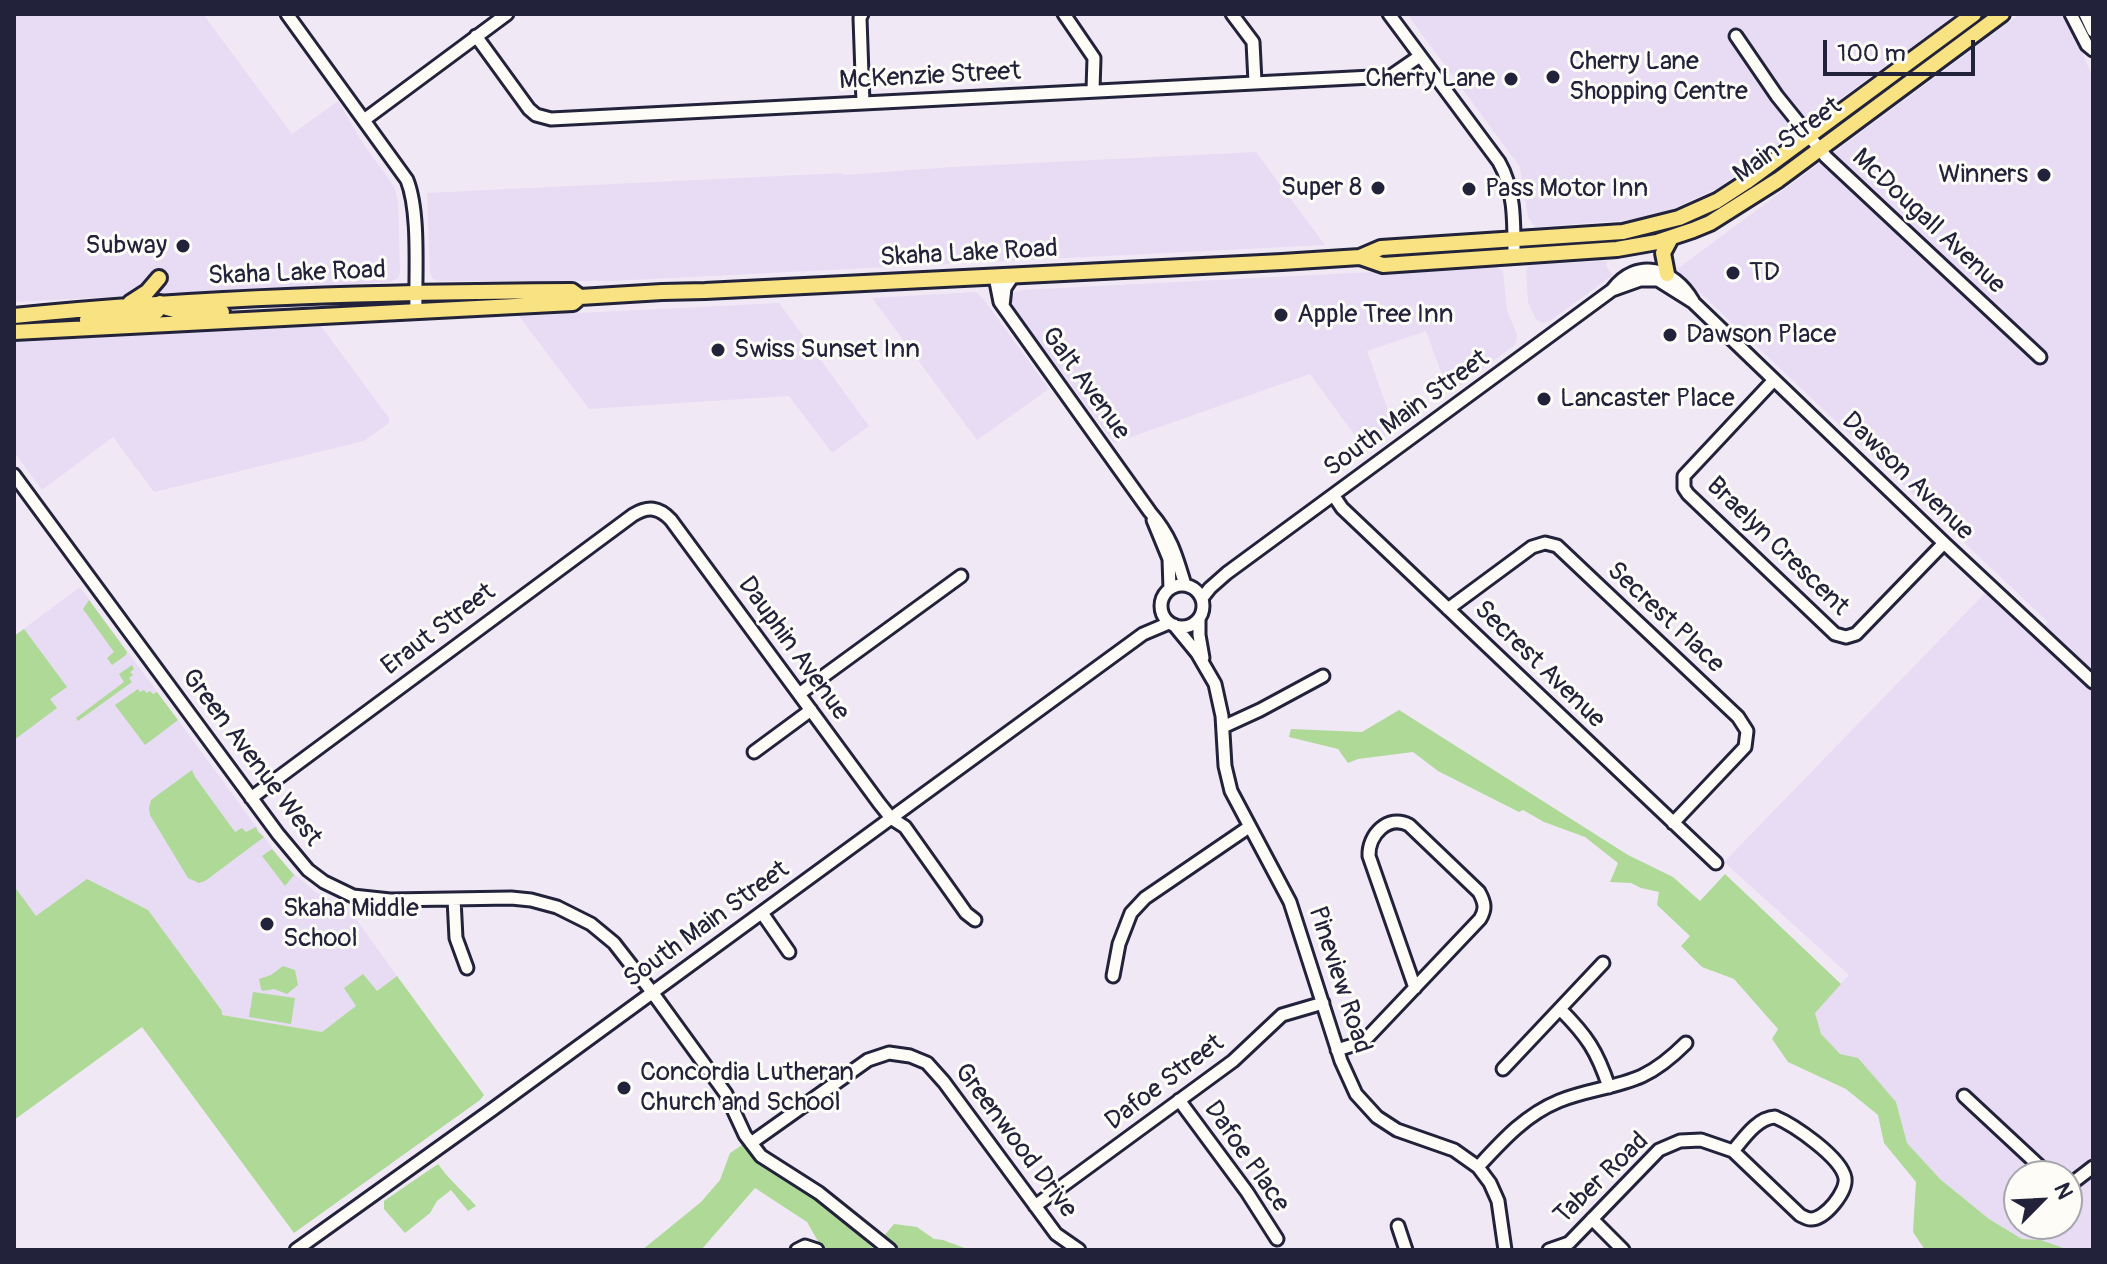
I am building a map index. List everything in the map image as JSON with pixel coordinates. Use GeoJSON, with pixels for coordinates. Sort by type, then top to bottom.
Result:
{"type":"FeatureCollection","features":[{"type":"Feature","properties":{"kind":"main road","name":"Main Street"},"geometry":{"type":"LineString","coordinates":[[1651,226],[1679,218],[1717,201],[1746,182],[1974,14]]}},
{"type":"Feature","properties":{"kind":"main road","name":"Main Street"},"geometry":{"type":"LineString","coordinates":[[1671,238],[1710,223],[1778,180],[2002,14]]}},
{"type":"Feature","properties":{"kind":"main road","name":"Skaha Lake Road"},"geometry":{"type":"LineString","coordinates":[[14,332],[573,303],[580,297],[662,292],[1360,257],[1381,248],[1623,232],[1651,226]]}},
{"type":"Feature","properties":{"kind":"main road","name":"Skaha Lake Road"},"geometry":{"type":"LineString","coordinates":[[1360,257],[1383,265],[1617,249],[1671,238]]}},
{"type":"Feature","properties":{"kind":"main road"},"geometry":{"type":"LineString","coordinates":[[1662,275],[1663,253],[1671,238]]}},
{"type":"Feature","properties":{"kind":"main road"},"geometry":{"type":"LineString","coordinates":[[127,305],[147,292],[159,278]]}},
{"type":"Feature","properties":{"kind":"main road","name":"Skaha Lake Road"},"geometry":{"type":"LineString","coordinates":[[14,316],[160,303],[415,293],[572,291],[580,297]]}},
{"type":"Feature","properties":{"kind":"main road"},"geometry":{"type":"LineString","coordinates":[[32,331],[104,317],[150,315],[157,311],[160,303],[170,310],[185,313],[253,311],[278,318]]}},
{"type":"Feature","properties":{"kind":"street"},"geometry":{"type":"LineString","coordinates":[[287,14],[400,168],[411,189],[416,311]]}},
{"type":"Feature","properties":{"kind":"street"},"geometry":{"type":"LineString","coordinates":[[364,120],[507,14]]}},
{"type":"Feature","properties":{"kind":"street"},"geometry":{"type":"LineString","coordinates":[[862,14],[863,103]]}},
{"type":"Feature","properties":{"kind":"street"},"geometry":{"type":"LineString","coordinates":[[1064,14],[1094,58],[1093,90]]}},
{"type":"Feature","properties":{"kind":"street"},"geometry":{"type":"LineString","coordinates":[[1232,14],[1253,42],[1255,82]]}},
{"type":"Feature","properties":{"kind":"street"},"geometry":{"type":"LineString","coordinates":[[1389,14],[1506,174],[1512,196],[1514,255]]}},
{"type":"Feature","properties":{"kind":"street"},"geometry":{"type":"LineString","coordinates":[[2071,14],[2087,45],[2093,50]]}},
{"type":"Feature","properties":{"kind":"street"},"geometry":{"type":"LineString","coordinates":[[2085,14],[2093,31]]}},
{"type":"Feature","properties":{"kind":"street","name":"McKenzie Street"},"geometry":{"type":"LineString","coordinates":[[476,36],[529,109],[543,118],[1391,76],[1420,56]]}},
{"type":"Feature","properties":{"kind":"street","name":"McDougall Avenue"},"geometry":{"type":"LineString","coordinates":[[1736,36],[1777,96],[1819,149],[2040,357]]}},
{"type":"Feature","properties":{"kind":"street","name":"South Main Street"},"geometry":{"type":"LineString","coordinates":[[1202,598],[1227,573],[1612,290],[1620,279],[1649,270],[1662,275]]}},
{"type":"Feature","properties":{"kind":"street","name":"Dawson Avenue"},"geometry":{"type":"LineString","coordinates":[[1662,275],[1685,287],[1693,302],[1773,381],[2093,682]]}},
{"type":"Feature","properties":{"kind":"street"},"geometry":{"type":"LineString","coordinates":[[1003,307],[1005,288],[1013,276]]}},
{"type":"Feature","properties":{"kind":"street","name":"Galt Avenue"},"geometry":{"type":"LineString","coordinates":[[995,277],[997,294],[1003,307],[1166,530],[1188,586]]}},
{"type":"Feature","properties":{"kind":"street","name":"Braelyn Crescent"},"geometry":{"type":"LineString","coordinates":[[1773,381],[1684,476],[1684,488],[1688,494],[1730,536],[1835,634],[1846,637],[1856,634],[1944,543]]}},
{"type":"Feature","properties":{"kind":"street","name":"Green Avenue West"},"geometry":{"type":"LineString","coordinates":[[14,475],[251,798],[308,870],[334,888],[353,896],[374,900],[531,900],[557,907],[591,924],[614,943],[652,992],[726,1094],[751,1143]]}},
{"type":"Feature","properties":{"kind":"street","name":"Secrest Avenue"},"geometry":{"type":"LineString","coordinates":[[1334,496],[1342,508],[1716,863]]}},
{"type":"Feature","properties":{"kind":"street","name":"Eraut Street"},"geometry":{"type":"LineString","coordinates":[[251,798],[633,515],[646,509],[657,509]]}},
{"type":"Feature","properties":{"kind":"street","name":"Dauphin Avenue"},"geometry":{"type":"LineString","coordinates":[[657,509],[671,520],[891,818],[905,827],[966,913],[975,920]]}},
{"type":"Feature","properties":{"kind":"street","name":"Galt Avenue"},"geometry":{"type":"LineString","coordinates":[[1150,512],[1169,559],[1170,589]]}},
{"type":"Feature","properties":{"kind":"street","name":"Secrest Place"},"geometry":{"type":"LineString","coordinates":[[1448,609],[1532,547],[1545,543],[1557,546],[1707,687],[1738,717],[1747,731],[1745,747],[1673,823]]}},
{"type":"Feature","properties":{"kind":"street","name":"South Main Street"},"geometry":{"type":"LineString","coordinates":[[1188,586],[1227,573]]}},
{"type":"Feature","properties":{"kind":"street"},"geometry":{"type":"LineString","coordinates":[[799,694],[961,576]]}},
{"type":"Feature","properties":{"kind":"street"},"geometry":{"type":"LineString","coordinates":[[1174,586],[1188,586],[1202,598],[1203,609],[1199,619],[1185,627],[1172,624],[1165,619],[1161,608],[1163,598],[1174,586]]}},
{"type":"Feature","properties":{"kind":"street","name":"South Main Street"},"geometry":{"type":"LineString","coordinates":[[1143,634],[1161,608]]}},
{"type":"Feature","properties":{"kind":"street","name":"Pineview Road"},"geometry":{"type":"LineString","coordinates":[[1199,619],[1203,662]]}},
{"type":"Feature","properties":{"kind":"street","name":"South Main Street"},"geometry":{"type":"LineString","coordinates":[[296,1250],[1143,634],[1172,624]]}},
{"type":"Feature","properties":{"kind":"street","name":"Pineview Road"},"geometry":{"type":"LineString","coordinates":[[1172,624],[1203,662],[1215,684],[1223,727],[1227,781],[1290,902],[1347,1078],[1356,1094],[1377,1117],[1405,1134],[1454,1150],[1478,1167],[1498,1201],[1505,1250]]}},
{"type":"Feature","properties":{"kind":"street"},"geometry":{"type":"LineString","coordinates":[[1223,727],[1323,676]]}},
{"type":"Feature","properties":{"kind":"street"},"geometry":{"type":"LineString","coordinates":[[754,752],[811,710]]}},
{"type":"Feature","properties":{"kind":"street"},"geometry":{"type":"LineString","coordinates":[[1337,1050],[1368,1037],[1415,988],[1480,919],[1485,911],[1485,902],[1479,892],[1409,825],[1392,821],[1372,838],[1369,856],[1415,988]]}},
{"type":"Feature","properties":{"kind":"street"},"geometry":{"type":"LineString","coordinates":[[1113,976],[1119,944],[1131,913],[1145,898],[1249,827]]}},
{"type":"Feature","properties":{"kind":"street"},"geometry":{"type":"LineString","coordinates":[[454,899],[456,938],[467,968]]}},
{"type":"Feature","properties":{"kind":"street"},"geometry":{"type":"LineString","coordinates":[[762,913],[789,952]]}},
{"type":"Feature","properties":{"kind":"street"},"geometry":{"type":"LineString","coordinates":[[1503,1069],[1603,963]]}},
{"type":"Feature","properties":{"kind":"street","name":"Dafoe Street"},"geometry":{"type":"LineString","coordinates":[[1035,1206],[1233,1061],[1282,1015],[1323,1003]]}},
{"type":"Feature","properties":{"kind":"street"},"geometry":{"type":"LineString","coordinates":[[1560,1009],[1594,1048],[1609,1087]]}},
{"type":"Feature","properties":{"kind":"street"},"geometry":{"type":"LineString","coordinates":[[1478,1167],[1506,1137],[1540,1110],[1559,1101],[1644,1075],[1671,1058],[1686,1043]]}},
{"type":"Feature","properties":{"kind":"street","name":"Greenwood Drive"},"geometry":{"type":"LineString","coordinates":[[751,1143],[868,1060],[889,1053],[910,1056],[927,1063],[944,1082],[1056,1234],[1079,1250]]}},
{"type":"Feature","properties":{"kind":"street"},"geometry":{"type":"LineString","coordinates":[[1964,1096],[2033,1160]]}},
{"type":"Feature","properties":{"kind":"street","name":"Dafoe Place"},"geometry":{"type":"LineString","coordinates":[[1179,1100],[1247,1192],[1277,1239]]}},
{"type":"Feature","properties":{"kind":"street","name":"Taber Road"},"geometry":{"type":"LineString","coordinates":[[1549,1250],[1569,1243],[1659,1150],[1680,1141],[1701,1140],[1733,1151],[1800,1215],[1808,1219],[1823,1215],[1845,1187],[1843,1172],[1817,1143],[1775,1117],[1759,1122],[1733,1151]]}},
{"type":"Feature","properties":{"kind":"street"},"geometry":{"type":"LineString","coordinates":[[751,1143],[761,1156],[819,1193],[890,1250]]}},
{"type":"Feature","properties":{"kind":"street"},"geometry":{"type":"LineString","coordinates":[[1592,1219],[1623,1250]]}},
{"type":"Feature","properties":{"kind":"street"},"geometry":{"type":"LineString","coordinates":[[1398,1226],[1406,1250]]}},
{"type":"Feature","properties":{"kind":"street"},"geometry":{"type":"LineString","coordinates":[[797,1250],[805,1246],[817,1250]]}},
{"type":"Feature","properties":{"kind":"shaded area"},"geometry":{"type":"Polygon","coordinates":[[[14,14],[203,14],[292,134],[338,101],[364,145],[394,186],[398,200],[398,278],[391,282],[14,302],[14,14]]]}},
{"type":"Feature","properties":{"kind":"shaded area"},"geometry":{"type":"Polygon","coordinates":[[[1407,14],[1957,14],[1718,188],[1670,210],[1630,220],[1535,227],[1528,217],[1520,167],[1407,14]]]}},
{"type":"Feature","properties":{"kind":"shaded area"},"geometry":{"type":"Polygon","coordinates":[[[2020,14],[2061,14],[2093,78],[2093,1250],[2069,1250],[2041,1240],[2083,1240],[2083,1160],[2003,1160],[2003,1227],[1940,1179],[1907,1143],[1896,1102],[1820,1034],[1816,1009],[1849,975],[1724,862],[1985,593],[2033,638],[2048,622],[1676,270],[2020,14]]]}},
{"type":"Feature","properties":{"kind":"shaded area"},"geometry":{"type":"Polygon","coordinates":[[[1256,152],[1325,245],[612,281],[439,281],[433,279],[430,273],[427,193],[845,175],[1256,152]]]}},
{"type":"Feature","properties":{"kind":"shaded area"},"geometry":{"type":"Polygon","coordinates":[[[1607,261],[1606,266],[1613,275],[1550,321],[1542,323],[1536,319],[1528,302],[1526,271],[1529,265],[1607,261]]]}},
{"type":"Feature","properties":{"kind":"shaded area"},"geometry":{"type":"Polygon","coordinates":[[[1489,266],[1503,271],[1507,310],[1517,335],[1516,344],[1449,394],[1426,331],[1367,351],[1395,430],[1366,451],[1310,374],[1114,443],[1011,301],[1015,291],[1021,290],[1489,266]]]}},
{"type":"Feature","properties":{"kind":"shaded area"},"geometry":{"type":"Polygon","coordinates":[[[976,292],[1049,389],[977,440],[872,298],[976,292]]]}},
{"type":"Feature","properties":{"kind":"shaded area"},"geometry":{"type":"Polygon","coordinates":[[[779,303],[869,426],[832,453],[789,396],[589,409],[519,316],[779,303]]]}},
{"type":"Feature","properties":{"kind":"shaded area"},"geometry":{"type":"Polygon","coordinates":[[[321,326],[389,418],[389,423],[364,441],[154,492],[113,437],[42,490],[14,452],[14,342],[321,326]]]}},
{"type":"Feature","properties":{"kind":"shaded area"},"geometry":{"type":"Polygon","coordinates":[[[80,587],[287,868],[317,893],[348,908],[397,976],[322,1032],[203,1012],[188,993],[14,1120],[14,636],[80,587]]]}},
{"type":"Feature","properties":{"kind":"green space"},"geometry":{"type":"Polygon","coordinates":[[[89,600],[127,652],[112,665],[107,658],[114,652],[83,609],[89,600]]]}},
{"type":"Feature","properties":{"kind":"green space"},"geometry":{"type":"Polygon","coordinates":[[[24,629],[67,687],[50,699],[57,708],[14,740],[14,636],[24,629]]]}},
{"type":"Feature","properties":{"kind":"green space"},"geometry":{"type":"Polygon","coordinates":[[[132,665],[134,669],[130,672],[133,675],[129,678],[132,682],[78,721],[76,718],[124,682],[119,674],[132,665]]]}},
{"type":"Feature","properties":{"kind":"green space"},"geometry":{"type":"Polygon","coordinates":[[[138,689],[140,692],[157,692],[178,720],[145,745],[115,705],[138,689]]]}},
{"type":"Feature","properties":{"kind":"green space"},"geometry":{"type":"Polygon","coordinates":[[[1399,710],[1628,855],[1673,877],[1700,901],[1725,874],[1841,984],[1815,1013],[1821,1034],[1840,1054],[1858,1058],[1896,1102],[1907,1143],[1940,1179],[2003,1227],[2003,1240],[2041,1240],[2069,1250],[1925,1250],[1913,1232],[1916,1182],[1884,1143],[1878,1115],[1846,1089],[1788,1062],[1772,1039],[1778,1029],[1734,979],[1702,967],[1681,946],[1690,936],[1657,905],[1659,892],[1631,883],[1610,882],[1618,863],[1585,837],[1544,822],[1523,810],[1519,812],[1438,771],[1413,752],[1348,763],[1338,749],[1289,737],[1291,729],[1362,732],[1399,710]]]}},
{"type":"Feature","properties":{"kind":"green space"},"geometry":{"type":"Polygon","coordinates":[[[192,770],[235,832],[242,828],[246,832],[256,827],[264,837],[199,883],[188,878],[150,815],[149,808],[151,800],[192,770]]]}},
{"type":"Feature","properties":{"kind":"green space"},"geometry":{"type":"Polygon","coordinates":[[[272,849],[294,875],[285,886],[262,856],[272,849]]]}},
{"type":"Feature","properties":{"kind":"green space"},"geometry":{"type":"Polygon","coordinates":[[[87,879],[148,910],[222,1015],[322,1032],[356,1006],[344,988],[363,974],[377,991],[397,976],[484,1095],[294,1233],[142,1027],[14,1120],[14,886],[36,916],[87,879]]]}},
{"type":"Feature","properties":{"kind":"green space"},"geometry":{"type":"Polygon","coordinates":[[[283,966],[295,970],[298,985],[287,994],[274,989],[263,991],[259,979],[283,966]]]}},
{"type":"Feature","properties":{"kind":"green space"},"geometry":{"type":"Polygon","coordinates":[[[253,992],[295,998],[291,1024],[249,1017],[253,992]]]}},
{"type":"Feature","properties":{"kind":"green space"},"geometry":{"type":"Polygon","coordinates":[[[742,1145],[765,1167],[822,1202],[875,1250],[823,1250],[807,1222],[755,1188],[701,1250],[642,1250],[701,1202],[720,1180],[730,1153],[742,1145]]]}},
{"type":"Feature","properties":{"kind":"green space"},"geometry":{"type":"Polygon","coordinates":[[[438,1164],[476,1206],[468,1211],[451,1190],[437,1201],[430,1213],[405,1233],[384,1209],[384,1201],[438,1164]]]}},
{"type":"Feature","properties":{"kind":"green space"},"geometry":{"type":"Polygon","coordinates":[[[894,1224],[917,1227],[934,1239],[970,1250],[899,1250],[883,1237],[894,1224]]]}},
{"type":"Feature","properties":{"kind":"place","name":"Cherry Lane Shopping Centre"},"geometry":{"type":"Point","coordinates":[1553,77]}},
{"type":"Feature","properties":{"kind":"place","name":"Cherry Lane"},"geometry":{"type":"Point","coordinates":[1511,79]}},
{"type":"Feature","properties":{"kind":"place","name":"Winners"},"geometry":{"type":"Point","coordinates":[2044,175]}},
{"type":"Feature","properties":{"kind":"place","name":"Super 8"},"geometry":{"type":"Point","coordinates":[1378,188]}},
{"type":"Feature","properties":{"kind":"place","name":"Pass Motor Inn"},"geometry":{"type":"Point","coordinates":[1469,189]}},
{"type":"Feature","properties":{"kind":"place","name":"Subway"},"geometry":{"type":"Point","coordinates":[183,246]}},
{"type":"Feature","properties":{"kind":"place","name":"TD"},"geometry":{"type":"Point","coordinates":[1733,273]}},
{"type":"Feature","properties":{"kind":"place","name":"Apple Tree Inn"},"geometry":{"type":"Point","coordinates":[1281,315]}},
{"type":"Feature","properties":{"kind":"place","name":"Dawson Place"},"geometry":{"type":"Point","coordinates":[1670,335]}},
{"type":"Feature","properties":{"kind":"place","name":"Swiss Sunset Inn"},"geometry":{"type":"Point","coordinates":[718,350]}},
{"type":"Feature","properties":{"kind":"place","name":"Lancaster Place"},"geometry":{"type":"Point","coordinates":[1544,399]}},
{"type":"Feature","properties":{"kind":"place","name":"Skaha Middle School"},"geometry":{"type":"Point","coordinates":[267,924]}},
{"type":"Feature","properties":{"kind":"place","name":"Concordia Lutheran Church and School"},"geometry":{"type":"Point","coordinates":[624,1088]}}]}
